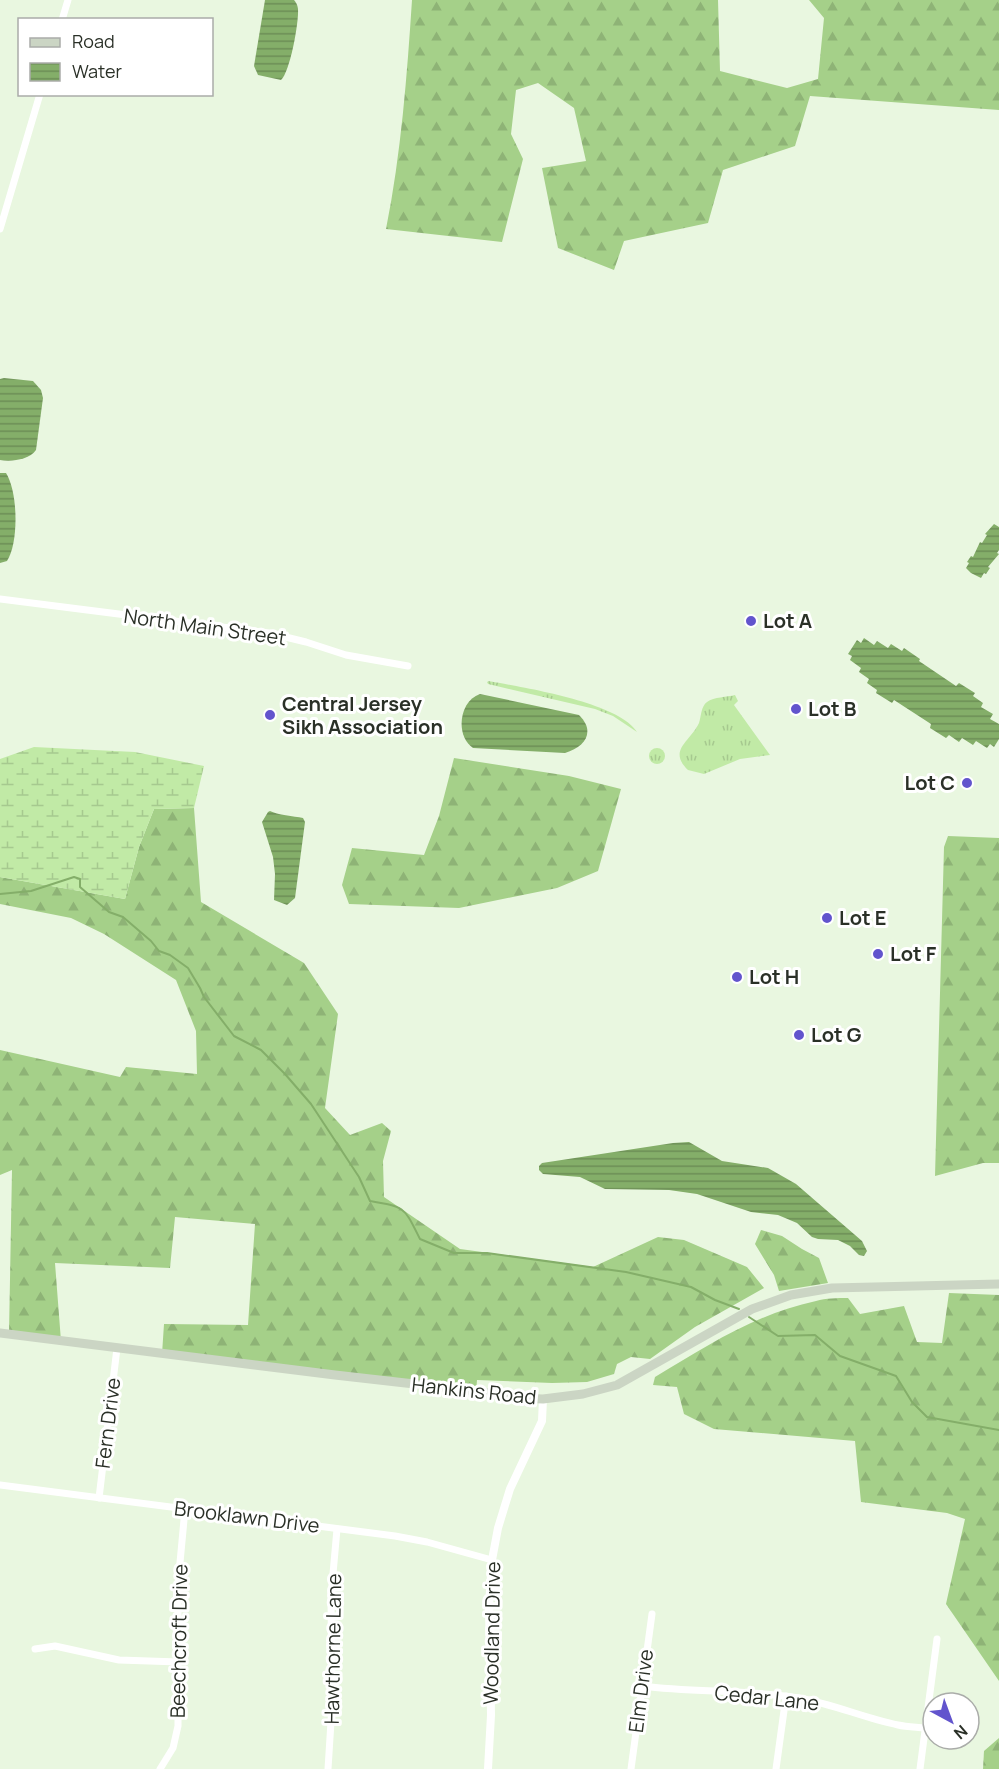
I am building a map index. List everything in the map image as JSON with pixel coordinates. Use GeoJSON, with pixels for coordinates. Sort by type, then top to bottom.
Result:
{"type":"FeatureCollection","features":[{"type":"Feature","properties":{"kind":"main road","name":"Hankins Road"},"geometry":{"type":"LineString","coordinates":[[0,1334],[518,1398],[543,1399],[583,1394],[617,1384],[752,1309],[791,1295],[832,1288],[999,1284]]}},
{"type":"Feature","properties":{"kind":"street"},"geometry":{"type":"LineString","coordinates":[[63,18],[68,0]]}},
{"type":"Feature","properties":{"kind":"street"},"geometry":{"type":"LineString","coordinates":[[0,229],[39,96]]}},
{"type":"Feature","properties":{"kind":"street","name":"North Main Street"},"geometry":{"type":"LineString","coordinates":[[0,600],[269,633],[346,655],[408,666]]}},
{"type":"Feature","properties":{"kind":"street","name":"Fern Drive"},"geometry":{"type":"LineString","coordinates":[[99,1498],[117,1348]]}},
{"type":"Feature","properties":{"kind":"street","name":"Woodland Drive"},"geometry":{"type":"LineString","coordinates":[[488,1769],[491,1715],[489,1606],[492,1560],[498,1528],[510,1490],[542,1421],[543,1399]]}},
{"type":"Feature","properties":{"kind":"street","name":"Brooklawn Drive"},"geometry":{"type":"LineString","coordinates":[[0,1485],[395,1536],[427,1542],[492,1560]]}},
{"type":"Feature","properties":{"kind":"street","name":"Beechcroft Drive"},"geometry":{"type":"LineString","coordinates":[[160,1769],[173,1748],[178,1726],[178,1584],[185,1509]]}},
{"type":"Feature","properties":{"kind":"street","name":"Hawthorne Lane"},"geometry":{"type":"LineString","coordinates":[[328,1769],[332,1706],[331,1596],[337,1529]]}},
{"type":"Feature","properties":{"kind":"street","name":"Elm Drive"},"geometry":{"type":"LineString","coordinates":[[631,1769],[652,1614]]}},
{"type":"Feature","properties":{"kind":"street"},"geometry":{"type":"LineString","coordinates":[[930,1691],[937,1639]]}},
{"type":"Feature","properties":{"kind":"street"},"geometry":{"type":"LineString","coordinates":[[35,1649],[55,1646],[119,1660],[179,1662]]}},
{"type":"Feature","properties":{"kind":"street","name":"Cedar Lane"},"geometry":{"type":"LineString","coordinates":[[642,1686],[786,1696],[822,1702],[898,1725],[921,1728]]}},
{"type":"Feature","properties":{"kind":"street"},"geometry":{"type":"LineString","coordinates":[[776,1769],[786,1696]]}},
{"type":"Feature","properties":{"kind":"street"},"geometry":{"type":"LineString","coordinates":[[920,1769],[922,1751]]}},
{"type":"Feature","properties":{"kind":"green space"},"geometry":{"type":"Polygon","coordinates":[[[412,0],[718,0],[720,71],[787,88],[818,79],[824,18],[809,0],[999,0],[999,110],[810,96],[795,146],[723,170],[708,223],[624,241],[614,270],[558,248],[542,168],[586,161],[574,108],[538,83],[516,90],[511,134],[523,159],[502,242],[386,229],[400,144],[412,0]]]}},
{"type":"Feature","properties":{"kind":"green space"},"geometry":{"type":"Polygon","coordinates":[[[489,681],[546,692],[591,705],[627,721],[637,732],[613,716],[595,709],[488,684],[489,681]]]}},
{"type":"Feature","properties":{"kind":"green space"},"geometry":{"type":"Polygon","coordinates":[[[735,695],[738,701],[734,705],[770,755],[740,759],[704,774],[688,770],[682,763],[680,751],[699,723],[704,706],[713,699],[735,695]]]}},
{"type":"Feature","properties":{"kind":"green space"},"geometry":{"type":"Polygon","coordinates":[[[34,747],[135,752],[204,766],[194,808],[154,809],[139,847],[125,899],[0,877],[0,759],[34,747]]]}},
{"type":"Feature","properties":{"kind":"green space"},"geometry":{"type":"Polygon","coordinates":[[[657,748],[663,750],[665,756],[663,762],[657,764],[651,762],[649,756],[651,750],[657,748]]]}},
{"type":"Feature","properties":{"kind":"green space"},"geometry":{"type":"Polygon","coordinates":[[[454,758],[569,776],[621,789],[598,871],[557,888],[459,908],[349,904],[342,885],[352,848],[424,855],[439,816],[454,758]]]}},
{"type":"Feature","properties":{"kind":"green space"},"geometry":{"type":"Polygon","coordinates":[[[194,808],[201,902],[304,963],[338,1014],[325,1108],[350,1135],[382,1123],[391,1131],[383,1161],[384,1197],[460,1249],[593,1267],[658,1237],[684,1240],[747,1267],[764,1288],[695,1327],[650,1359],[631,1357],[617,1364],[614,1374],[587,1382],[477,1380],[476,1392],[162,1354],[164,1324],[248,1325],[255,1224],[175,1217],[170,1268],[55,1263],[61,1341],[9,1334],[12,1170],[0,1175],[0,1050],[120,1077],[126,1067],[197,1074],[196,1031],[176,980],[104,934],[71,918],[0,904],[0,877],[125,899],[139,847],[154,809],[194,808]]]}},
{"type":"Feature","properties":{"kind":"green space"},"geometry":{"type":"Polygon","coordinates":[[[948,836],[999,838],[999,1163],[983,1163],[935,1176],[944,847],[948,836]]]}},
{"type":"Feature","properties":{"kind":"green space"},"geometry":{"type":"Polygon","coordinates":[[[761,1230],[782,1236],[819,1258],[828,1283],[779,1291],[774,1275],[755,1244],[761,1230]]]}},
{"type":"Feature","properties":{"kind":"green space"},"geometry":{"type":"Polygon","coordinates":[[[949,1293],[999,1295],[999,1681],[946,1604],[965,1519],[947,1513],[861,1502],[855,1441],[714,1429],[684,1414],[677,1387],[653,1385],[655,1377],[732,1332],[772,1314],[824,1299],[848,1298],[860,1314],[904,1306],[917,1342],[942,1343],[949,1293]]]}},
{"type":"Feature","properties":{"kind":"green space"},"geometry":{"type":"Polygon","coordinates":[[[999,1738],[999,1769],[983,1769],[984,1751],[999,1738]]]}},
{"type":"Feature","properties":{"kind":"water"},"geometry":{"type":"Polygon","coordinates":[[[265,0],[294,0],[298,9],[288,67],[281,80],[258,75],[254,66],[265,0]]]}},
{"type":"Feature","properties":{"kind":"water"},"geometry":{"type":"Polygon","coordinates":[[[0,379],[33,381],[41,390],[43,398],[36,450],[29,456],[9,461],[0,460],[0,379]]]}},
{"type":"Feature","properties":{"kind":"water"},"geometry":{"type":"Polygon","coordinates":[[[0,473],[6,473],[10,481],[16,517],[11,553],[7,561],[0,563],[0,473]]]}},
{"type":"Feature","properties":{"kind":"water"},"geometry":{"type":"Polygon","coordinates":[[[994,524],[999,527],[997,553],[999,554],[981,578],[966,568],[969,563],[967,562],[971,556],[973,557],[980,542],[982,543],[987,535],[985,534],[994,524]]]}},
{"type":"Feature","properties":{"kind":"water"},"geometry":{"type":"Polygon","coordinates":[[[864,638],[874,645],[877,641],[888,648],[891,644],[902,651],[904,648],[956,686],[959,683],[975,693],[973,696],[983,703],[981,707],[993,714],[990,719],[999,724],[999,739],[994,747],[990,744],[987,748],[976,741],[973,745],[962,738],[959,742],[949,735],[946,738],[930,728],[931,724],[894,700],[892,703],[876,693],[877,690],[867,683],[869,679],[859,672],[861,668],[850,660],[852,656],[848,654],[857,640],[861,643],[864,638]]]}},
{"type":"Feature","properties":{"kind":"water"},"geometry":{"type":"Polygon","coordinates":[[[480,694],[579,715],[587,727],[586,738],[578,747],[565,753],[473,748],[467,743],[462,719],[468,704],[480,694]]]}},
{"type":"Feature","properties":{"kind":"water"},"geometry":{"type":"Polygon","coordinates":[[[270,811],[303,818],[305,822],[295,898],[287,905],[274,900],[273,857],[262,822],[270,811]]]}},
{"type":"Feature","properties":{"kind":"water"},"geometry":{"type":"Polygon","coordinates":[[[689,1142],[722,1161],[768,1168],[796,1184],[862,1241],[867,1251],[864,1256],[838,1240],[812,1237],[797,1223],[778,1215],[751,1212],[697,1194],[669,1190],[605,1189],[580,1177],[543,1174],[539,1170],[542,1163],[689,1142]]]}},
{"type":"Feature","properties":{"kind":"waterway"},"geometry":{"type":"LineString","coordinates":[[0,894],[31,891],[74,877],[80,879],[80,887],[109,912],[123,917],[159,951],[170,955],[188,968],[204,997],[234,1036],[261,1050],[311,1104],[359,1177],[370,1201],[403,1210],[420,1239],[454,1253],[487,1253],[626,1272],[691,1287],[715,1300],[739,1309]]}},
{"type":"Feature","properties":{"kind":"waterway"},"geometry":{"type":"LineString","coordinates":[[749,1317],[778,1336],[815,1335],[840,1356],[896,1376],[912,1402],[927,1417],[999,1430]]}},
{"type":"Feature","properties":{"kind":"place","name":"Lot A"},"geometry":{"type":"Point","coordinates":[751,621]}},
{"type":"Feature","properties":{"kind":"place","name":"Lot B"},"geometry":{"type":"Point","coordinates":[796,709]}},
{"type":"Feature","properties":{"kind":"place","name":"Central Jersey Sikh Association"},"geometry":{"type":"Point","coordinates":[270,715]}},
{"type":"Feature","properties":{"kind":"place","name":"Lot C"},"geometry":{"type":"Point","coordinates":[967,783]}},
{"type":"Feature","properties":{"kind":"place","name":"Lot E"},"geometry":{"type":"Point","coordinates":[827,918]}},
{"type":"Feature","properties":{"kind":"place","name":"Lot F"},"geometry":{"type":"Point","coordinates":[878,954]}},
{"type":"Feature","properties":{"kind":"place","name":"Lot H"},"geometry":{"type":"Point","coordinates":[737,977]}},
{"type":"Feature","properties":{"kind":"place","name":"Lot G"},"geometry":{"type":"Point","coordinates":[799,1035]}}]}
